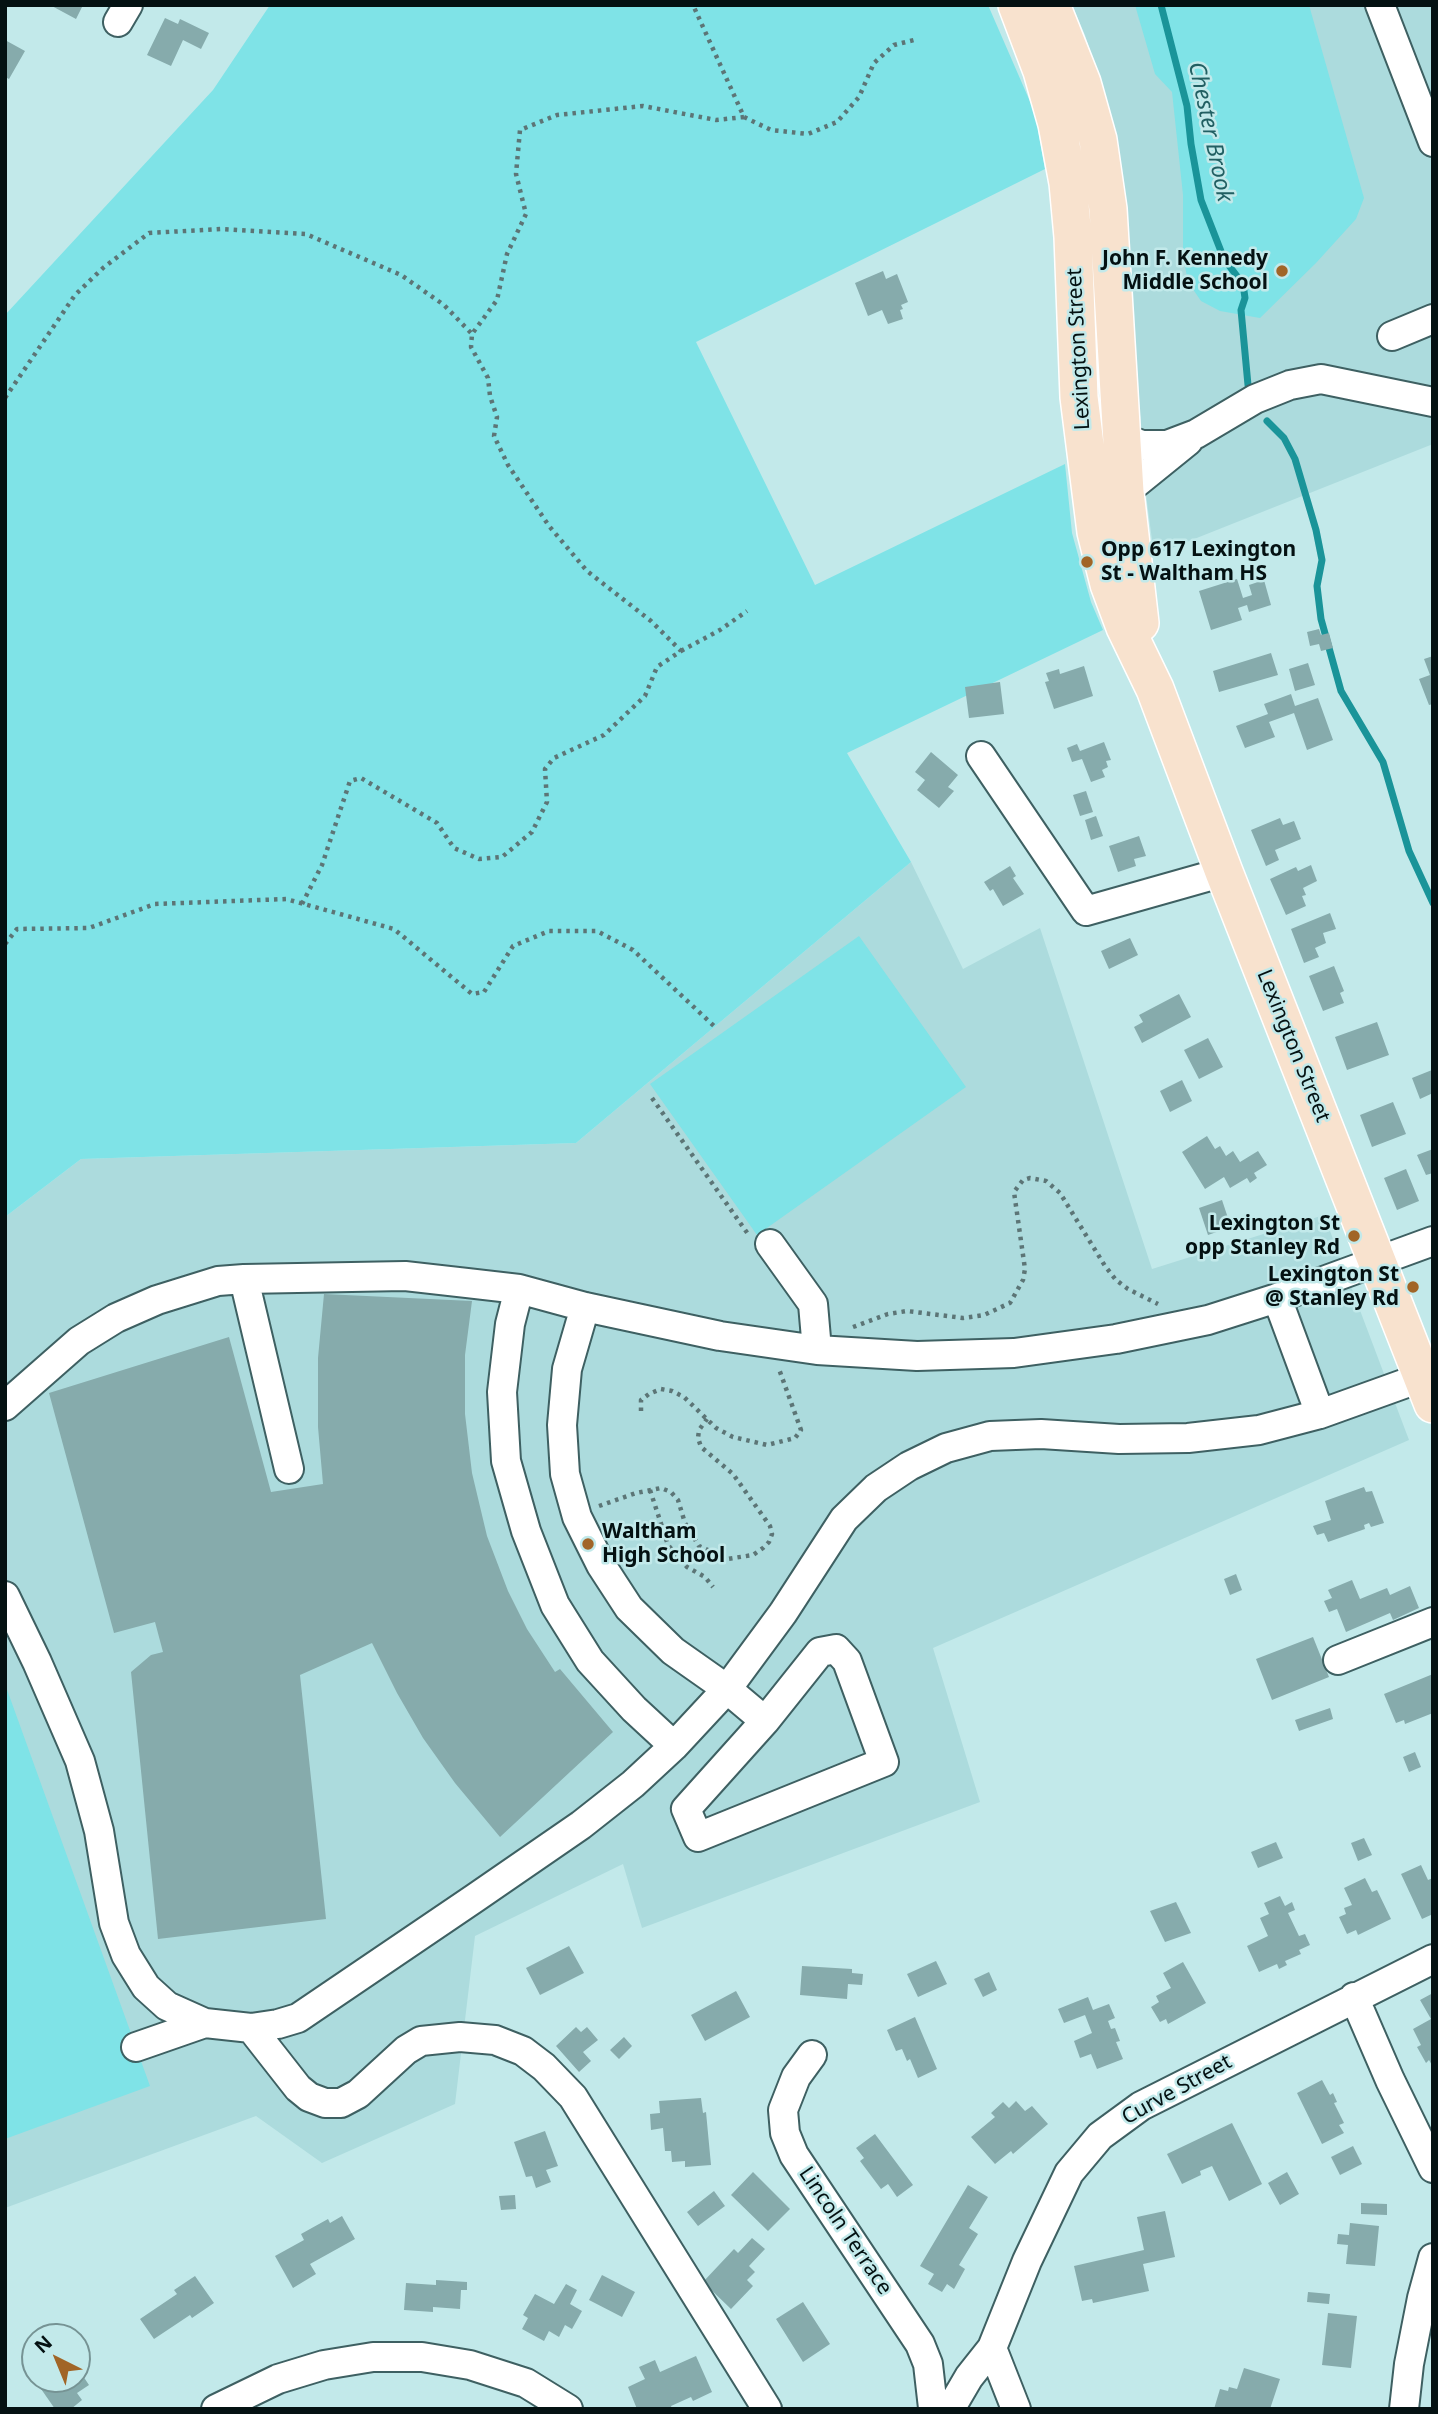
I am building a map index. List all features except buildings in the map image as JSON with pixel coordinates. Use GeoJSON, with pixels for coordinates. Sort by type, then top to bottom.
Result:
{"type":"FeatureCollection","features":[{"type":"Feature","properties":{"kind":"main road","name":"Lexington Street"},"geometry":{"type":"LineString","coordinates":[[1017,5],[1057,124],[1068,183],[1073,237],[1079,397],[1096,532],[1109,584],[1125,628],[1155,689],[1224,872],[1428,1390]]}},
{"type":"Feature","properties":{"kind":"main road","name":"Lexington Street"},"geometry":{"type":"LineString","coordinates":[[1051,5],[1082,83],[1098,140],[1108,209],[1125,492],[1136,600],[1155,689]]}},
{"type":"Feature","properties":{"kind":"street"},"geometry":{"type":"LineString","coordinates":[[1380,5],[1433,142]]}},
{"type":"Feature","properties":{"kind":"street"},"geometry":{"type":"LineString","coordinates":[[1392,336],[1433,319]]}},
{"type":"Feature","properties":{"kind":"street"},"geometry":{"type":"LineString","coordinates":[[1125,492],[1196,434],[1255,399],[1290,384],[1321,379],[1433,402]]}},
{"type":"Feature","properties":{"kind":"street"},"geometry":{"type":"LineString","coordinates":[[1083,425],[1142,445],[1167,445],[1196,434]]}},
{"type":"Feature","properties":{"kind":"street"},"geometry":{"type":"LineString","coordinates":[[981,756],[1086,911],[1224,872]]}},
{"type":"Feature","properties":{"kind":"street"},"geometry":{"type":"LineString","coordinates":[[760,1241],[813,1304],[817,1350]]}},
{"type":"Feature","properties":{"kind":"street"},"geometry":{"type":"LineString","coordinates":[[5,1406],[79,1341],[116,1318],[157,1300],[218,1281],[405,1276],[519,1289],[585,1307],[720,1336],[817,1350],[917,1356],[1014,1353],[1116,1339],[1208,1320],[1277,1298],[1433,1241]]}},
{"type":"Feature","properties":{"kind":"street"},"geometry":{"type":"LineString","coordinates":[[244,1279],[289,1469]]}},
{"type":"Feature","properties":{"kind":"street"},"geometry":{"type":"LineString","coordinates":[[519,1289],[510,1324],[502,1392],[506,1461],[526,1531],[555,1605],[590,1661],[634,1709],[674,1746]]}},
{"type":"Feature","properties":{"kind":"street"},"geometry":{"type":"LineString","coordinates":[[1277,1298],[1320,1414]]}},
{"type":"Feature","properties":{"kind":"street"},"geometry":{"type":"LineString","coordinates":[[585,1307],[567,1369],[562,1425],[565,1474],[577,1517],[601,1566],[629,1608],[673,1651],[727,1689],[765,1721]]}},
{"type":"Feature","properties":{"kind":"street"},"geometry":{"type":"LineString","coordinates":[[5,1597],[37,1661],[80,1761],[97,1820],[114,1923],[126,1955],[146,1987],[167,2006],[205,2023],[251,2028],[298,2018],[581,1825],[633,1784],[674,1746],[727,1689],[783,1613],[844,1519],[876,1488],[909,1466],[946,1448],[989,1436],[1041,1434],[1119,1439],[1188,1438],[1259,1430],[1428,1390]]}},
{"type":"Feature","properties":{"kind":"street"},"geometry":{"type":"LineString","coordinates":[[1338,1660],[1433,1622]]}},
{"type":"Feature","properties":{"kind":"street"},"geometry":{"type":"LineString","coordinates":[[836,1649],[847,1661],[884,1762],[698,1837],[686,1809],[765,1721],[820,1652],[836,1649]]}},
{"type":"Feature","properties":{"kind":"street","name":"Curve Street"},"geometry":{"type":"LineString","coordinates":[[945,2408],[992,2348],[1052,2206],[1069,2173],[1100,2136],[1141,2106],[1433,1959]]}},
{"type":"Feature","properties":{"kind":"street"},"geometry":{"type":"LineString","coordinates":[[1354,1997],[1390,2080],[1433,2168]]}},
{"type":"Feature","properties":{"kind":"street"},"geometry":{"type":"LineString","coordinates":[[136,2047],[205,2023]]}},
{"type":"Feature","properties":{"kind":"street"},"geometry":{"type":"LineString","coordinates":[[251,2028],[298,2088],[309,2097],[325,2103],[341,2103],[358,2094],[406,2050],[421,2041],[460,2037],[495,2040],[523,2051],[544,2067],[573,2097],[767,2409]]}},
{"type":"Feature","properties":{"kind":"street","name":"Lincoln Terrace"},"geometry":{"type":"LineString","coordinates":[[812,2055],[796,2077],[783,2110],[785,2133],[794,2155],[919,2344],[945,2408]]}},
{"type":"Feature","properties":{"kind":"street"},"geometry":{"type":"LineString","coordinates":[[1404,2409],[1409,2364],[1433,2258]]}},
{"type":"Feature","properties":{"kind":"street"},"geometry":{"type":"LineString","coordinates":[[992,2348],[1016,2409]]}},
{"type":"Feature","properties":{"kind":"street"},"geometry":{"type":"LineString","coordinates":[[216,2409],[278,2379],[324,2365],[373,2357],[422,2357],[470,2365],[526,2383],[568,2409]]}},
{"type":"Feature","properties":{"kind":"path"},"geometry":{"type":"LineString","coordinates":[[693,5],[744,117]]}},
{"type":"Feature","properties":{"kind":"path"},"geometry":{"type":"LineString","coordinates":[[681,651],[652,621],[587,571],[550,526],[508,465],[494,436],[497,417],[488,378],[471,346],[472,334],[497,300],[507,254],[526,214],[516,174],[520,130],[557,115],[643,106],[716,120],[744,117],[771,130],[808,134],[837,122],[859,97],[874,63],[894,45],[914,40]]}},
{"type":"Feature","properties":{"kind":"path"},"geometry":{"type":"LineString","coordinates":[[5,398],[75,295],[103,268],[149,233],[221,229],[306,234],[401,275],[444,305],[472,334]]}},
{"type":"Feature","properties":{"kind":"path"},"geometry":{"type":"LineString","coordinates":[[302,904],[322,865],[350,780],[361,778],[437,823],[454,848],[479,859],[502,857],[532,832],[547,802],[545,769],[554,758],[604,735],[645,696],[657,667],[747,611]]}},
{"type":"Feature","properties":{"kind":"path"},"geometry":{"type":"LineString","coordinates":[[5,944],[17,929],[89,928],[155,904],[286,899],[394,929],[472,994],[484,992],[513,946],[549,931],[597,931],[633,950],[714,1026]]}},
{"type":"Feature","properties":{"kind":"path"},"geometry":{"type":"LineString","coordinates":[[652,1098],[760,1241]]}},
{"type":"Feature","properties":{"kind":"path"},"geometry":{"type":"LineString","coordinates":[[849,1328],[864,1321],[907,1311],[964,1318],[984,1315],[1010,1303],[1023,1280],[1025,1269],[1014,1192],[1023,1180],[1030,1178],[1046,1181],[1060,1192],[1116,1280],[1147,1300],[1161,1305]]}},
{"type":"Feature","properties":{"kind":"path"},"geometry":{"type":"LineString","coordinates":[[641,1411],[641,1400],[661,1389],[684,1397],[716,1428],[733,1437],[766,1444],[795,1438],[801,1430],[779,1372],[780,1359]]}},
{"type":"Feature","properties":{"kind":"path"},"geometry":{"type":"LineString","coordinates":[[608,1503],[661,1488],[671,1492],[678,1500],[693,1538],[699,1546],[712,1554],[727,1559],[741,1559],[753,1555],[769,1542],[772,1534],[770,1526],[761,1511],[733,1474],[701,1447],[699,1430],[707,1419]]}},
{"type":"Feature","properties":{"kind":"path"},"geometry":{"type":"LineString","coordinates":[[650,1490],[668,1545],[687,1567],[705,1577],[713,1587]]}},
{"type":"Feature","properties":{"kind":"shaded area"},"geometry":{"type":"Polygon","coordinates":[[[270,5],[988,5],[1035,113],[1045,169],[696,342],[815,585],[1065,464],[1072,533],[1091,602],[1103,630],[847,753],[911,862],[576,1143],[81,1159],[5,1217],[5,315],[213,90],[270,5]]]}},
{"type":"Feature","properties":{"kind":"shaded area","name":"John F. Kennedy Middle School"},"geometry":{"type":"Polygon","coordinates":[[[1072,5],[1433,5],[1433,444],[1154,555],[1145,487],[1127,222],[1103,92],[1085,35],[1072,5]]]}},
{"type":"Feature","properties":{"kind":"shaded area"},"geometry":{"type":"Polygon","coordinates":[[[1135,5],[1309,5],[1364,198],[1356,219],[1260,318],[1220,311],[1201,301],[1188,282],[1183,256],[1183,195],[1172,92],[1155,74],[1135,5]]]}},
{"type":"Feature","properties":{"kind":"shaded area","name":"Waltham High School"},"geometry":{"type":"Polygon","coordinates":[[[911,862],[963,969],[1040,928],[1152,1269],[1324,1215],[1409,1440],[933,1648],[980,1802],[642,1928],[623,1864],[475,1936],[455,2104],[322,2163],[256,2116],[5,2208],[5,1217],[81,1159],[576,1143],[911,862]]]}},
{"type":"Feature","properties":{"kind":"shaded area"},"geometry":{"type":"Polygon","coordinates":[[[859,936],[966,1087],[757,1235],[650,1084],[859,936]]]}},
{"type":"Feature","properties":{"kind":"shaded area"},"geometry":{"type":"Polygon","coordinates":[[[5,1684],[150,2086],[5,2139],[5,1684]]]}},
{"type":"Feature","properties":{"kind":"waterway","name":"Chester Brook"},"geometry":{"type":"LineString","coordinates":[[1161,5],[1187,106],[1201,200],[1224,259],[1243,284],[1245,298],[1241,310],[1248,385]]}},
{"type":"Feature","properties":{"kind":"waterway","name":"Chester Brook"},"geometry":{"type":"LineString","coordinates":[[1267,421],[1284,438],[1295,459],[1316,530],[1322,560],[1317,586],[1321,619],[1341,691],[1383,762],[1409,851],[1433,903]]}},
{"type":"Feature","properties":{"kind":"place","name":"John F. Kennedy Middle School"},"geometry":{"type":"Point","coordinates":[1282,271]}},
{"type":"Feature","properties":{"kind":"place","name":"Opp 617 Lexington St - Waltham HS"},"geometry":{"type":"Point","coordinates":[1087,562]}},
{"type":"Feature","properties":{"kind":"place","name":"Lexington St opp Stanley Rd"},"geometry":{"type":"Point","coordinates":[1354,1236]}},
{"type":"Feature","properties":{"kind":"place","name":"Lexington St @ Stanley Rd"},"geometry":{"type":"Point","coordinates":[1413,1287]}},
{"type":"Feature","properties":{"kind":"place","name":"Waltham High School"},"geometry":{"type":"Point","coordinates":[588,1544]}}]}
